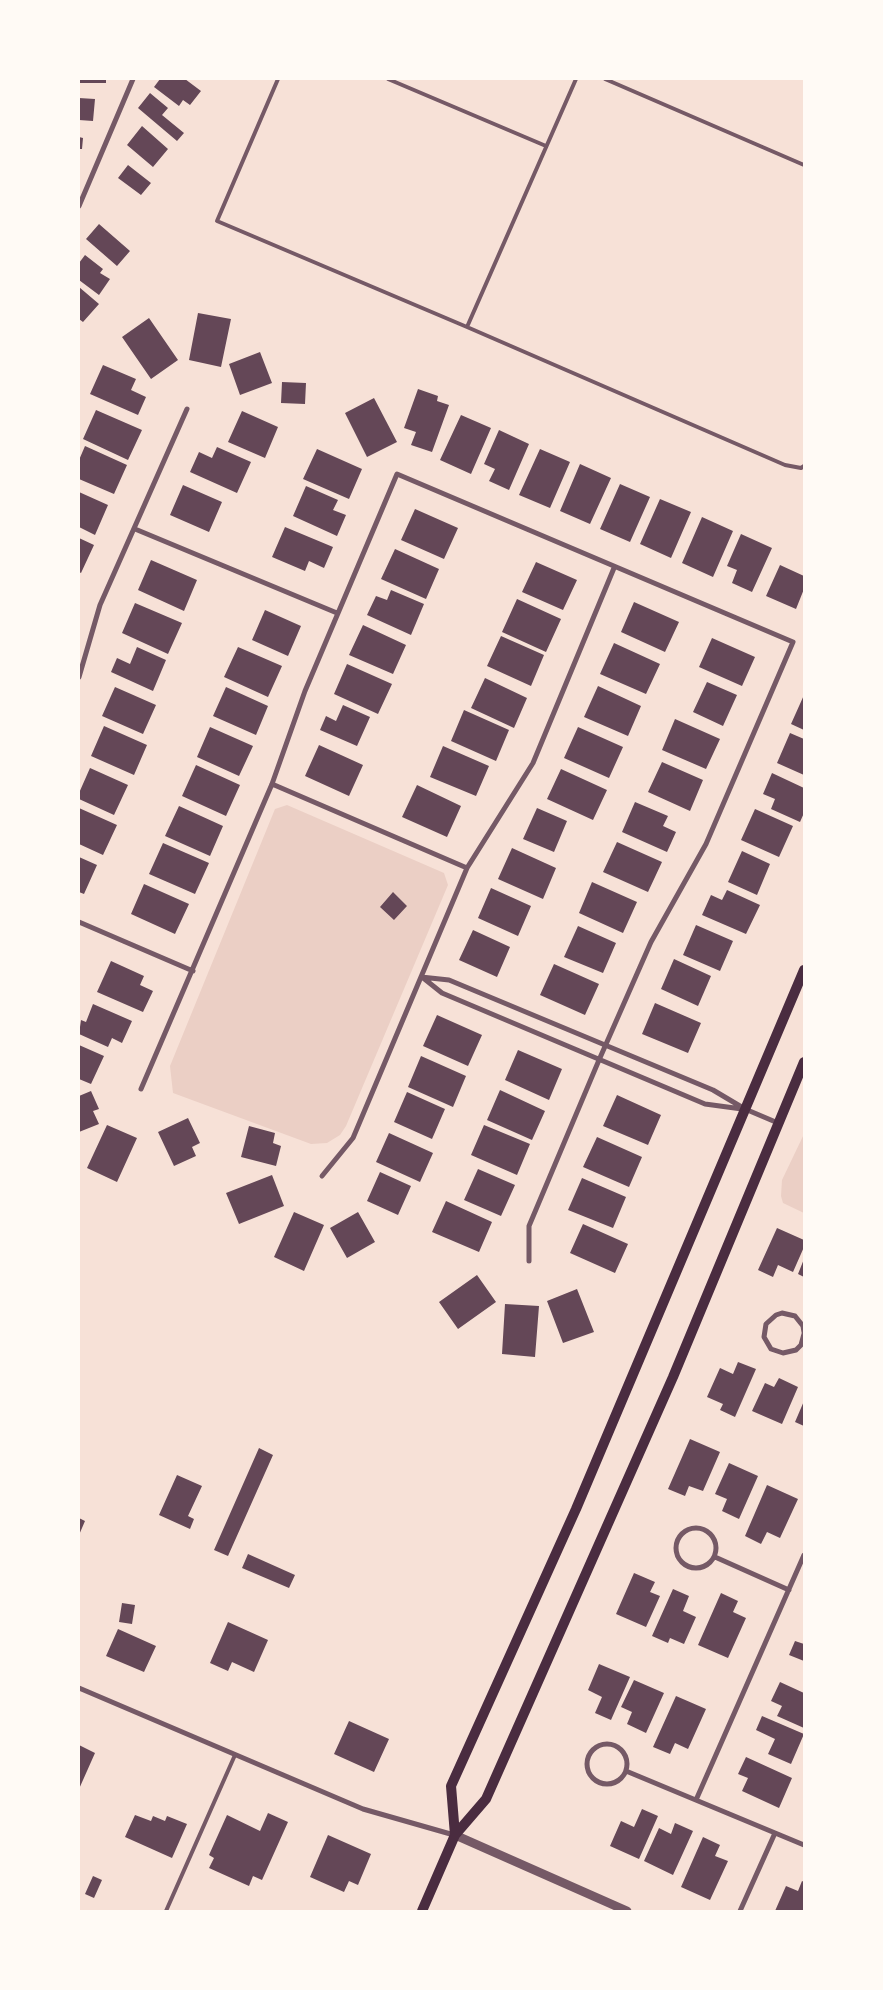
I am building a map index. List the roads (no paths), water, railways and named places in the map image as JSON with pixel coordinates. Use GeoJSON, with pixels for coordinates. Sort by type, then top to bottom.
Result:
{"type":"FeatureCollection","features":[{"type":"Feature","properties":{"kind":"main road"},"geometry":{"type":"LineString","coordinates":[[455,1835],[451,1786],[576,1509],[804,970]]}},
{"type":"Feature","properties":{"kind":"main road"},"geometry":{"type":"LineString","coordinates":[[422,1911],[455,1835],[486,1799],[669,1386],[804,1062]]}},
{"type":"Feature","properties":{"kind":"street"},"geometry":{"type":"LineString","coordinates":[[79,206],[133,79]]}},
{"type":"Feature","properties":{"kind":"street"},"geometry":{"type":"LineString","coordinates":[[79,677],[100,605],[187,409]]}},
{"type":"Feature","properties":{"kind":"street"},"geometry":{"type":"LineString","coordinates":[[141,1089],[272,784],[304,691],[397,474],[614,568],[793,642],[706,844],[651,942],[599,1060],[529,1226],[529,1262]]}},
{"type":"Feature","properties":{"kind":"street"},"geometry":{"type":"LineString","coordinates":[[135,529],[337,613]]}},
{"type":"Feature","properties":{"kind":"street"},"geometry":{"type":"LineString","coordinates":[[322,1176],[353,1138],[467,868],[533,763],[614,568]]}},
{"type":"Feature","properties":{"kind":"street"},"geometry":{"type":"LineString","coordinates":[[272,784],[467,868]]}},
{"type":"Feature","properties":{"kind":"street"},"geometry":{"type":"LineString","coordinates":[[79,922],[193,971]]}},
{"type":"Feature","properties":{"kind":"street"},"geometry":{"type":"LineString","coordinates":[[421,977],[449,980],[713,1090],[745,1109],[778,1123]]}},
{"type":"Feature","properties":{"kind":"street"},"geometry":{"type":"LineString","coordinates":[[421,977],[442,994],[706,1104],[745,1109]]}},
{"type":"Feature","properties":{"kind":"street"},"geometry":{"type":"LineString","coordinates":[[782,1313],[795,1316],[803,1326],[804,1333],[801,1345],[796,1350],[783,1354],[771,1349],[764,1337],[764,1330],[770,1319],[782,1313]]}},
{"type":"Feature","properties":{"kind":"street"},"geometry":{"type":"LineString","coordinates":[[691,1528],[704,1529],[714,1538],[716,1544],[715,1557],[705,1566],[692,1568],[686,1565],[677,1555],[676,1548],[680,1536],[691,1528]]}},
{"type":"Feature","properties":{"kind":"street"},"geometry":{"type":"LineString","coordinates":[[696,1800],[804,1555]]}},
{"type":"Feature","properties":{"kind":"street"},"geometry":{"type":"LineString","coordinates":[[715,1557],[789,1590]]}},
{"type":"Feature","properties":{"kind":"street"},"geometry":{"type":"LineString","coordinates":[[79,1688],[363,1809],[455,1835],[627,1911]]}},
{"type":"Feature","properties":{"kind":"street"},"geometry":{"type":"LineString","coordinates":[[606,1744],[612,1744],[618,1747],[626,1758],[626,1771],[622,1777],[611,1784],[598,1782],[588,1773],[587,1760],[593,1749],[606,1744]]}},
{"type":"Feature","properties":{"kind":"street"},"geometry":{"type":"LineString","coordinates":[[626,1771],[804,1845]]}},
{"type":"Feature","properties":{"kind":"street"},"geometry":{"type":"LineString","coordinates":[[740,1911],[775,1833]]}},
{"type":"Feature","properties":{"kind":"lane"},"geometry":{"type":"LineString","coordinates":[[278,79],[217,220],[785,465],[801,468],[804,466]]}},
{"type":"Feature","properties":{"kind":"lane"},"geometry":{"type":"LineString","coordinates":[[388,79],[546,146]]}},
{"type":"Feature","properties":{"kind":"lane"},"geometry":{"type":"LineString","coordinates":[[467,327],[576,79]]}},
{"type":"Feature","properties":{"kind":"lane"},"geometry":{"type":"LineString","coordinates":[[605,79],[804,165]]}},
{"type":"Feature","properties":{"kind":"lane"},"geometry":{"type":"LineString","coordinates":[[166,1911],[235,1755]]}}]}
